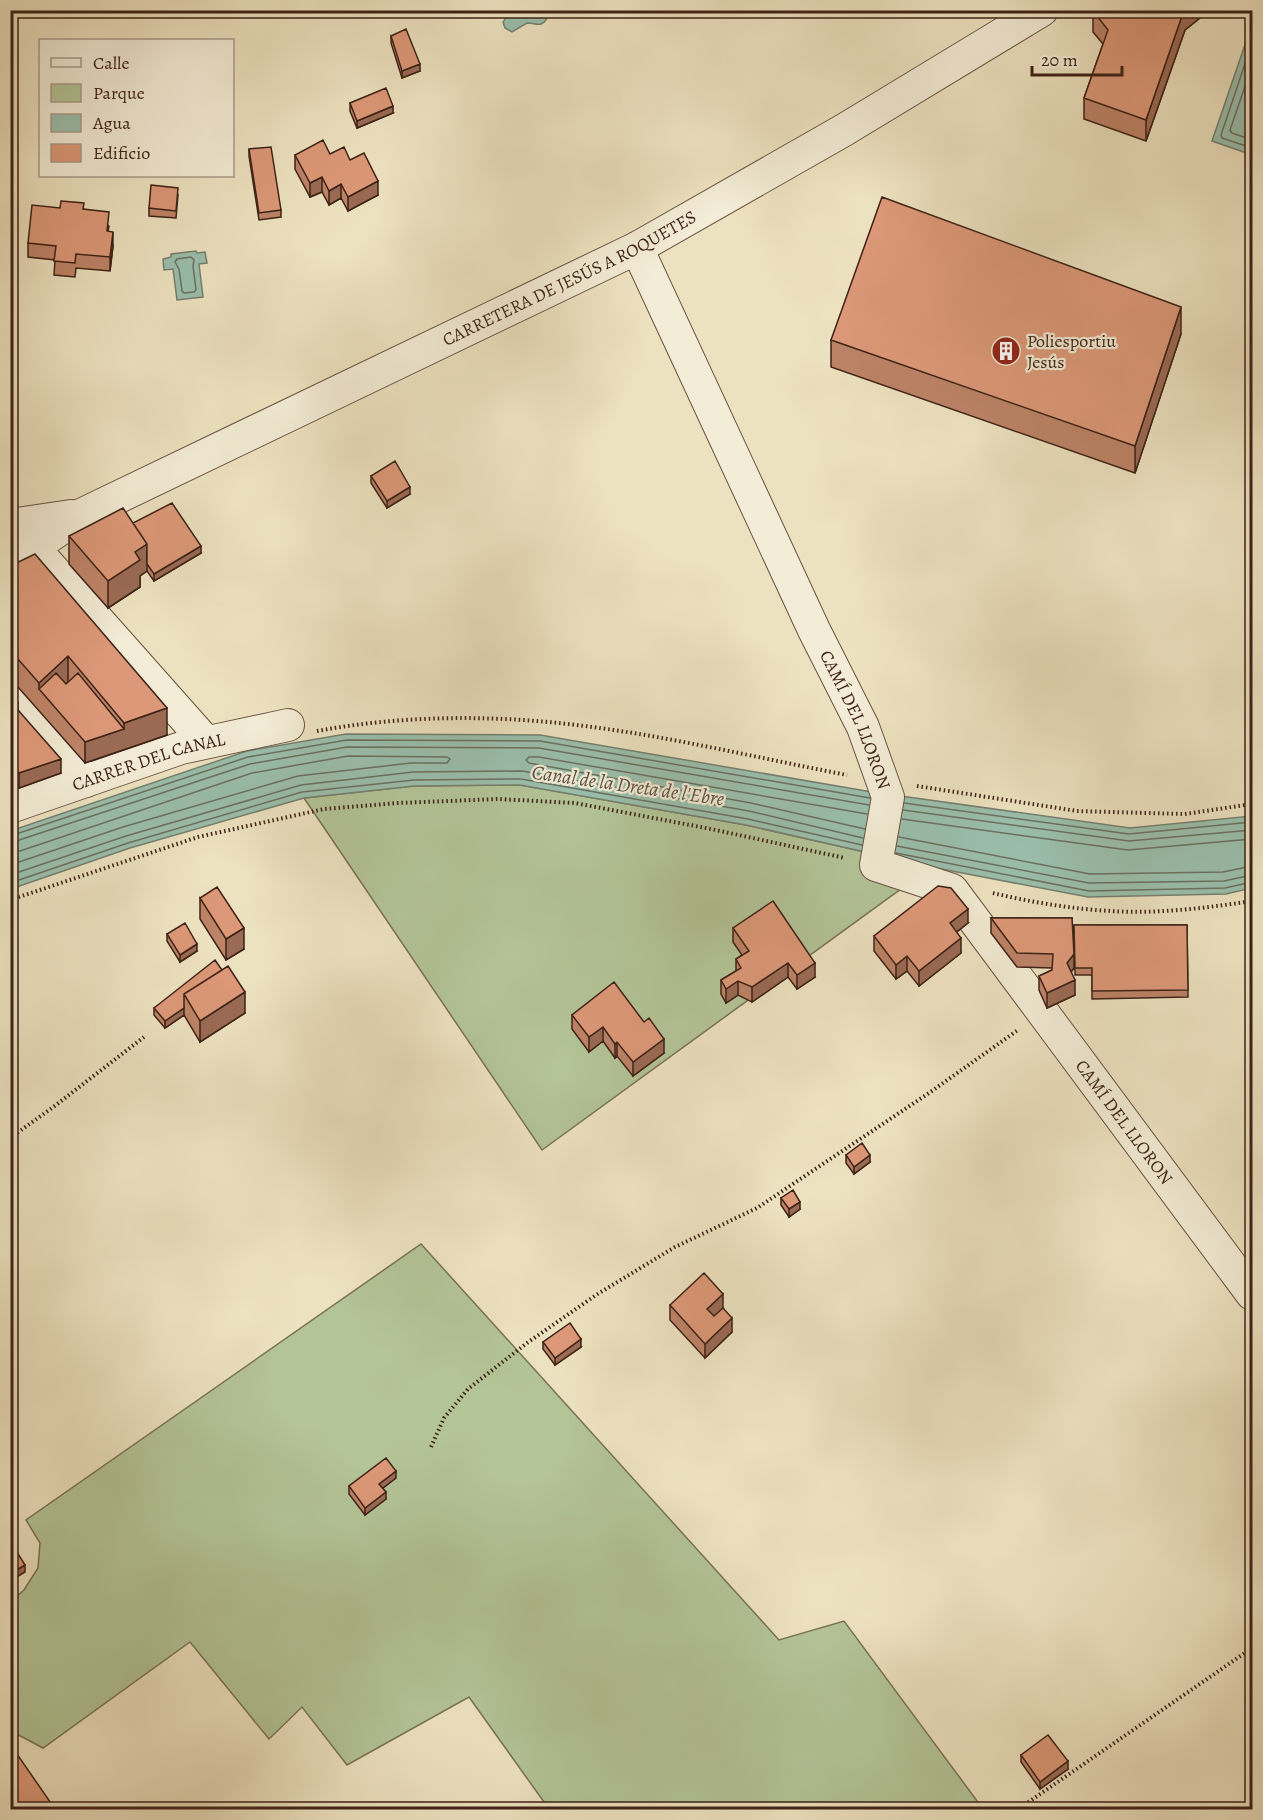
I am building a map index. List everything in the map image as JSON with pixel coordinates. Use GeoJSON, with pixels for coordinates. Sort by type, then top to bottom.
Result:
{"type":"FeatureCollection","features":[{"type":"Feature","properties":{"kind":"street","name":"CARRETERA DE JESÚS A ROQUETES"},"geometry":{"type":"LineString","coordinates":[[81,515],[637,248],[844,130],[1042,10]]}},
{"type":"Feature","properties":{"kind":"street","name":"CAMÍ DEL LLORON"},"geometry":{"type":"LineString","coordinates":[[637,248],[814,630],[863,728],[886,789],[876,865],[952,890],[1252,1294]]}},
{"type":"Feature","properties":{"kind":"street"},"geometry":{"type":"LineString","coordinates":[[10,525],[81,515]]}},
{"type":"Feature","properties":{"kind":"street"},"geometry":{"type":"LineString","coordinates":[[81,515],[22,554],[206,742]]}},
{"type":"Feature","properties":{"kind":"street"},"geometry":{"type":"LineString","coordinates":[[10,697],[86,781]]}},
{"type":"Feature","properties":{"kind":"street","name":"CARRER DEL CANAL"},"geometry":{"type":"LineString","coordinates":[[10,807],[181,748],[206,742],[298,729]]}},
{"type":"Feature","properties":{"kind":"path"},"geometry":{"type":"LineString","coordinates":[[298,729],[399,720],[466,718],[549,722],[653,737],[886,789],[1077,810],[1185,814],[1252,804]]}},
{"type":"Feature","properties":{"kind":"path"},"geometry":{"type":"LineString","coordinates":[[10,900],[198,837],[324,809],[398,803],[498,799],[574,803],[711,829],[876,865]]}},
{"type":"Feature","properties":{"kind":"path"},"geometry":{"type":"LineString","coordinates":[[987,892],[1020,900],[1110,911],[1194,909],[1252,901]]}},
{"type":"Feature","properties":{"kind":"path"},"geometry":{"type":"LineString","coordinates":[[432,1447],[444,1418],[468,1389],[527,1343],[596,1295],[675,1247],[757,1208],[928,1093],[1043,1012]]}},
{"type":"Feature","properties":{"kind":"path"},"geometry":{"type":"LineString","coordinates":[[10,1138],[144,1037]]}},
{"type":"Feature","properties":{"kind":"path"},"geometry":{"type":"LineString","coordinates":[[1017,1809],[1252,1648]]}},
{"type":"Feature","properties":{"kind":"green space"},"geometry":{"type":"Polygon","coordinates":[[[520,785],[746,825],[931,867],[542,1150],[304,798],[414,786],[520,785]]]}},
{"type":"Feature","properties":{"kind":"green space"},"geometry":{"type":"Polygon","coordinates":[[[421,1244],[779,1640],[844,1621],[983,1809],[549,1809],[469,1697],[347,1765],[302,1707],[269,1739],[190,1642],[43,1748],[11,1731],[10,1602],[24,1590],[38,1568],[40,1543],[26,1520],[421,1244]]]}},
{"type":"Feature","properties":{"kind":"water"},"geometry":{"type":"Polygon","coordinates":[[[525,11],[544,11],[547,18],[541,24],[527,23],[512,32],[505,28],[503,22],[507,16],[525,11]]]}},
{"type":"Feature","properties":{"kind":"water"},"geometry":{"type":"Polygon","coordinates":[[[1249,33],[1252,34],[1252,155],[1212,141],[1249,33]]]}},
{"type":"Feature","properties":{"kind":"water"},"geometry":{"type":"Polygon","coordinates":[[[196,251],[197,253],[205,252],[207,263],[199,264],[203,297],[177,300],[173,269],[164,270],[163,259],[171,257],[171,254],[196,251]]]}},
{"type":"Feature","properties":{"kind":"water","name":"Canal de la Dreta de l'Ebre"},"geometry":{"type":"Polygon","coordinates":[[[346,734],[540,735],[872,792],[1130,828],[1252,816],[1252,888],[1226,894],[1088,897],[931,867],[746,825],[520,785],[414,786],[304,798],[130,848],[11,889],[10,831],[247,751],[346,734]]]}},
{"type":"Feature","properties":{"kind":"building"},"geometry":{"type":"Polygon","coordinates":[[[1094,10],[1140,10],[1156,17],[1164,10],[1184,10],[1146,120],[1084,98],[1108,30],[1094,10]]]}},
{"type":"Feature","properties":{"kind":"building"},"geometry":{"type":"Polygon","coordinates":[[[406,29],[420,64],[402,71],[391,36],[406,29]]]}},
{"type":"Feature","properties":{"kind":"building"},"geometry":{"type":"Polygon","coordinates":[[[386,88],[393,106],[357,121],[350,103],[386,88]]]}},
{"type":"Feature","properties":{"kind":"building"},"geometry":{"type":"Polygon","coordinates":[[[323,140],[330,154],[344,147],[350,160],[364,153],[378,181],[348,197],[341,184],[329,191],[322,177],[310,183],[295,155],[323,140]]]}},
{"type":"Feature","properties":{"kind":"building"},"geometry":{"type":"Polygon","coordinates":[[[271,147],[281,210],[259,213],[249,149],[271,147]]]}},
{"type":"Feature","properties":{"kind":"building"},"geometry":{"type":"Polygon","coordinates":[[[151,185],[178,188],[176,211],[149,208],[151,185]]]}},
{"type":"Feature","properties":{"kind":"building","name":"Poliesportiu Jesús"},"geometry":{"type":"Polygon","coordinates":[[[882,197],[1181,307],[1135,446],[831,340],[882,197]]]}},
{"type":"Feature","properties":{"kind":"building"},"geometry":{"type":"Polygon","coordinates":[[[61,201],[84,203],[83,209],[109,212],[107,231],[113,232],[110,257],[76,254],[75,263],[54,261],[56,246],[28,243],[32,205],[60,208],[61,201]]]}},
{"type":"Feature","properties":{"kind":"building"},"geometry":{"type":"Polygon","coordinates":[[[395,461],[410,487],[387,501],[371,476],[395,461]]]}},
{"type":"Feature","properties":{"kind":"building"},"geometry":{"type":"Polygon","coordinates":[[[172,503],[201,546],[154,574],[147,564],[147,544],[133,523],[172,503]]]}},
{"type":"Feature","properties":{"kind":"building"},"geometry":{"type":"Polygon","coordinates":[[[123,508],[147,544],[135,552],[140,560],[108,581],[69,536],[123,508]]]}},
{"type":"Feature","properties":{"kind":"building"},"geometry":{"type":"Polygon","coordinates":[[[35,554],[167,708],[124,723],[68,656],[39,683],[10,650],[10,566],[35,554]]]}},
{"type":"Feature","properties":{"kind":"building"},"geometry":{"type":"Polygon","coordinates":[[[56,673],[66,684],[78,673],[124,729],[85,742],[39,689],[56,673]]]}},
{"type":"Feature","properties":{"kind":"building"},"geometry":{"type":"Polygon","coordinates":[[[10,694],[18,703],[10,710],[10,694]]]}},
{"type":"Feature","properties":{"kind":"building"},"geometry":{"type":"Polygon","coordinates":[[[18,710],[61,759],[19,773],[10,763],[10,716],[18,710]]]}},
{"type":"Feature","properties":{"kind":"building"},"geometry":{"type":"Polygon","coordinates":[[[938,886],[951,888],[968,909],[950,923],[961,938],[919,971],[907,956],[896,965],[874,936],[938,886]]]}},
{"type":"Feature","properties":{"kind":"building"},"geometry":{"type":"Polygon","coordinates":[[[217,887],[244,928],[226,939],[200,898],[217,887]]]}},
{"type":"Feature","properties":{"kind":"building"},"geometry":{"type":"Polygon","coordinates":[[[773,901],[815,963],[797,975],[788,963],[752,987],[738,981],[726,989],[721,980],[741,968],[736,959],[749,951],[733,928],[773,901]]]}},
{"type":"Feature","properties":{"kind":"building"},"geometry":{"type":"Polygon","coordinates":[[[991,918],[1072,918],[1074,954],[1067,963],[1075,980],[1047,993],[1039,976],[1052,970],[1053,954],[1017,953],[991,918]]]}},
{"type":"Feature","properties":{"kind":"building"},"geometry":{"type":"Polygon","coordinates":[[[185,923],[197,944],[180,955],[167,934],[185,923]]]}},
{"type":"Feature","properties":{"kind":"building"},"geometry":{"type":"Polygon","coordinates":[[[1074,925],[1187,925],[1188,990],[1092,991],[1092,968],[1075,968],[1074,925]]]}},
{"type":"Feature","properties":{"kind":"building"},"geometry":{"type":"Polygon","coordinates":[[[215,960],[222,970],[184,994],[184,1008],[165,1021],[154,1008],[215,960]]]}},
{"type":"Feature","properties":{"kind":"building"},"geometry":{"type":"Polygon","coordinates":[[[228,966],[245,992],[200,1021],[184,994],[228,966]]]}},
{"type":"Feature","properties":{"kind":"building"},"geometry":{"type":"Polygon","coordinates":[[[614,982],[644,1022],[649,1018],[664,1039],[633,1062],[617,1042],[615,1044],[603,1027],[589,1037],[572,1015],[614,982]]]}},
{"type":"Feature","properties":{"kind":"building"},"geometry":{"type":"Polygon","coordinates":[[[862,1143],[870,1155],[854,1167],[846,1155],[862,1143]]]}},
{"type":"Feature","properties":{"kind":"building"},"geometry":{"type":"Polygon","coordinates":[[[793,1190],[800,1202],[789,1209],[781,1198],[793,1190]]]}},
{"type":"Feature","properties":{"kind":"building"},"geometry":{"type":"Polygon","coordinates":[[[704,1273],[723,1294],[707,1309],[714,1316],[723,1308],[732,1318],[705,1344],[670,1305],[704,1273]]]}},
{"type":"Feature","properties":{"kind":"building"},"geometry":{"type":"Polygon","coordinates":[[[570,1323],[581,1339],[555,1358],[543,1342],[570,1323]]]}},
{"type":"Feature","properties":{"kind":"building"},"geometry":{"type":"Polygon","coordinates":[[[386,1458],[396,1471],[379,1484],[386,1492],[365,1508],[349,1486],[386,1458]]]}},
{"type":"Feature","properties":{"kind":"building"},"geometry":{"type":"Polygon","coordinates":[[[10,1541],[25,1565],[10,1574],[10,1541]]]}},
{"type":"Feature","properties":{"kind":"building"},"geometry":{"type":"Polygon","coordinates":[[[1048,1735],[1068,1761],[1040,1782],[1021,1755],[1048,1735]]]}},
{"type":"Feature","properties":{"kind":"building"},"geometry":{"type":"Polygon","coordinates":[[[10,1744],[55,1809],[10,1809],[10,1744]]]}},
{"type":"Feature","properties":{"kind":"place","name":"Poliesportiu Jesús"},"geometry":{"type":"Point","coordinates":[1006,351]}}]}
